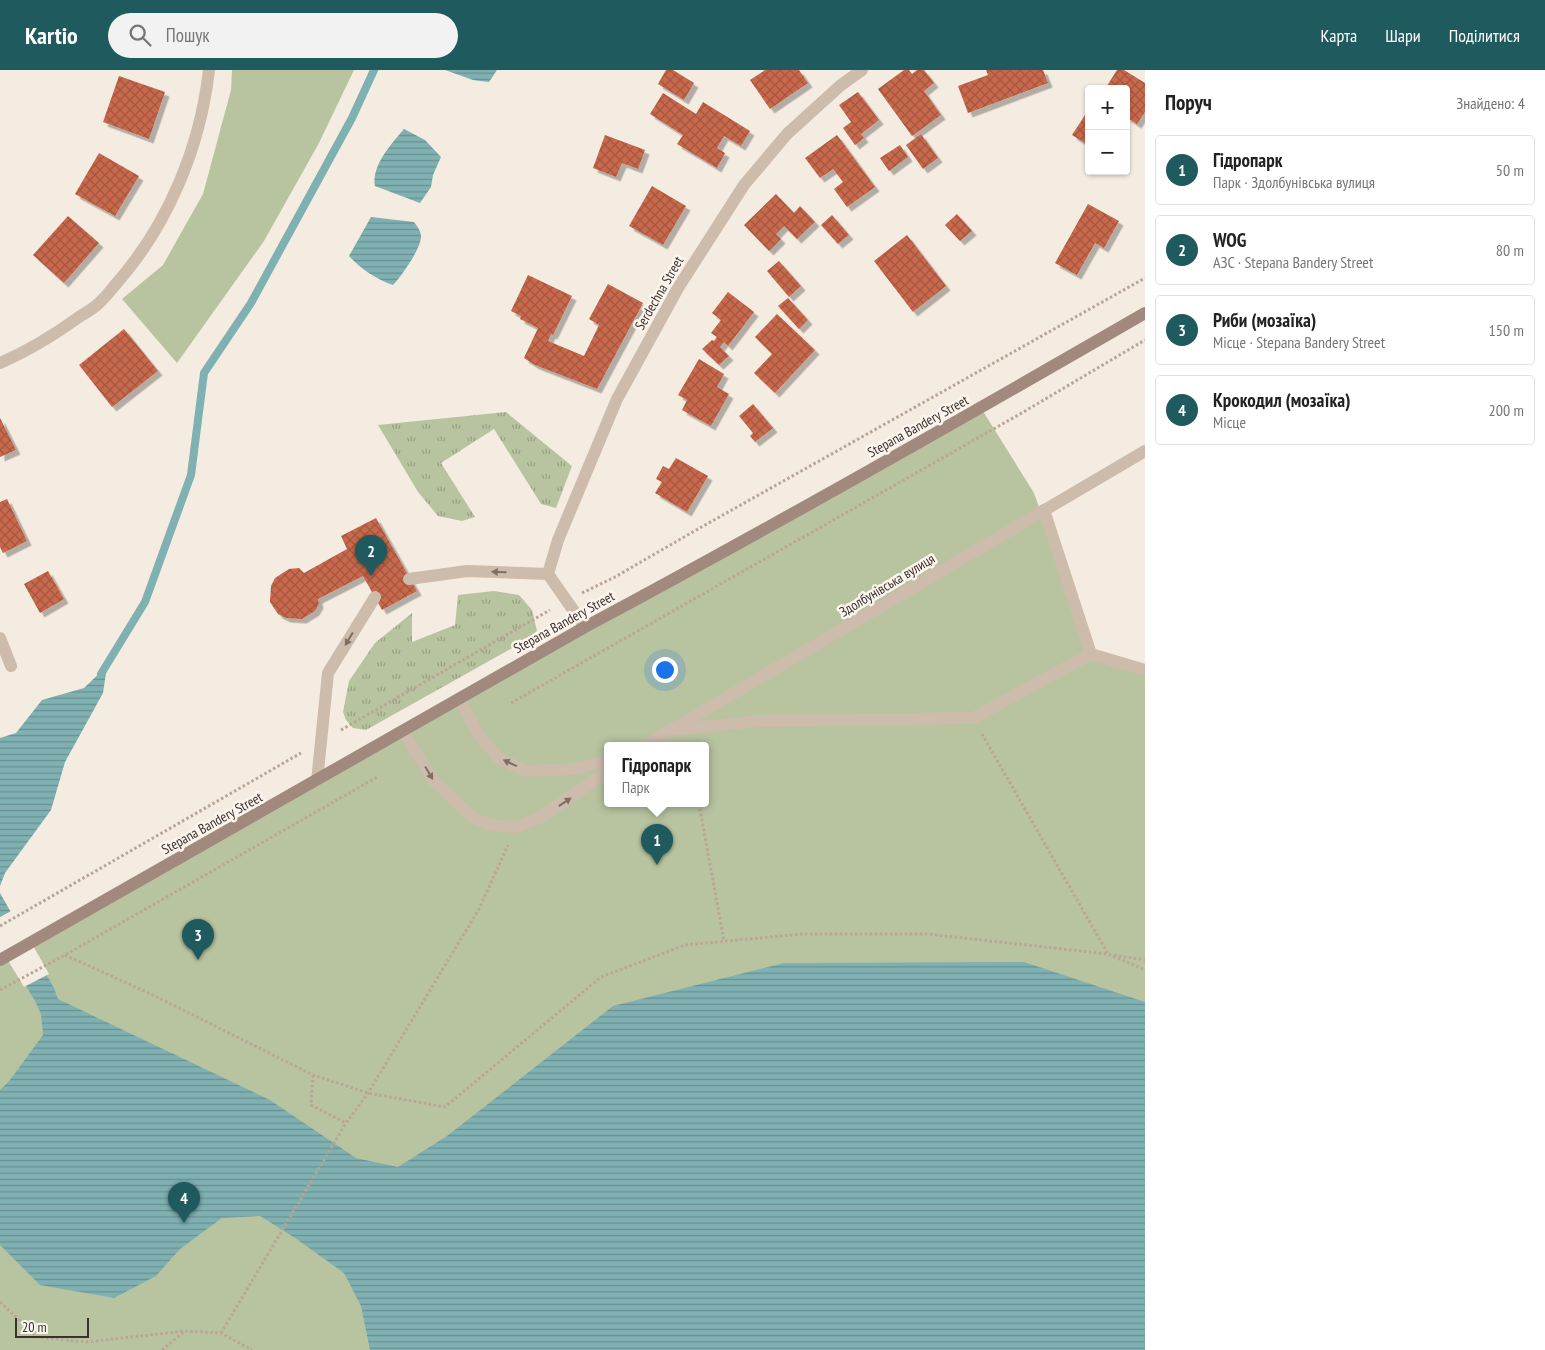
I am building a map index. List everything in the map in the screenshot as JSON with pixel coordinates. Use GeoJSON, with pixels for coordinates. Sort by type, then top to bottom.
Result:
{"type":"FeatureCollection","features":[{"type":"Feature","properties":{"kind":"main road","name":"Stepana Bandery Street"},"geometry":{"type":"LineString","coordinates":[[0,960],[404,732],[585,627],[668,583],[1145,314]]}},
{"type":"Feature","properties":{"kind":"street"},"geometry":{"type":"LineString","coordinates":[[0,363],[58,332],[98,304],[134,263],[159,224],[179,183],[193,148],[205,103],[209,70]]}},
{"type":"Feature","properties":{"kind":"street","name":"Serdechna Street"},"geometry":{"type":"LineString","coordinates":[[548,574],[558,540],[616,399],[678,288],[744,185],[787,134],[841,85],[862,70]]}},
{"type":"Feature","properties":{"kind":"street","name":"Здолбунівська вулиця"},"geometry":{"type":"LineString","coordinates":[[651,742],[1145,451]]}},
{"type":"Feature","properties":{"kind":"street"},"geometry":{"type":"LineString","coordinates":[[1044,510],[1091,654]]}},
{"type":"Feature","properties":{"kind":"street"},"geometry":{"type":"LineString","coordinates":[[409,579],[467,571],[548,574],[585,627]]}},
{"type":"Feature","properties":{"kind":"street"},"geometry":{"type":"LineString","coordinates":[[317,781],[328,673],[375,597]]}},
{"type":"Feature","properties":{"kind":"street"},"geometry":{"type":"LineString","coordinates":[[0,638],[11,666]]}},
{"type":"Feature","properties":{"kind":"street"},"geometry":{"type":"LineString","coordinates":[[671,730],[758,721],[973,718],[1091,654],[1145,670]]}},
{"type":"Feature","properties":{"kind":"street"},"geometry":{"type":"LineString","coordinates":[[459,700],[479,735],[498,758],[526,771],[574,769],[604,761]]}},
{"type":"Feature","properties":{"kind":"street"},"geometry":{"type":"LineString","coordinates":[[404,732],[434,781],[472,817],[491,825],[516,827],[541,817],[604,774]]}},
{"type":"Feature","properties":{"kind":"path"},"geometry":{"type":"LineString","coordinates":[[0,926],[566,600],[615,577],[1145,278]]}},
{"type":"Feature","properties":{"kind":"path"},"geometry":{"type":"LineString","coordinates":[[511,703],[1020,414],[1145,340]]}},
{"type":"Feature","properties":{"kind":"path"},"geometry":{"type":"LineString","coordinates":[[973,718],[1108,954],[1145,970]]}},
{"type":"Feature","properties":{"kind":"path"},"geometry":{"type":"LineString","coordinates":[[0,990],[379,776]]}},
{"type":"Feature","properties":{"kind":"path"},"geometry":{"type":"LineString","coordinates":[[700,807],[724,941]]}},
{"type":"Feature","properties":{"kind":"path"},"geometry":{"type":"LineString","coordinates":[[221,1333],[346,1123],[368,1094],[479,909],[516,827]]}},
{"type":"Feature","properties":{"kind":"path"},"geometry":{"type":"LineString","coordinates":[[65,955],[152,995],[313,1075],[368,1094],[445,1106],[602,977],[685,945],[802,934],[927,934],[1108,954],[1145,960]]}},
{"type":"Feature","properties":{"kind":"path"},"geometry":{"type":"LineString","coordinates":[[313,1075],[311,1105],[346,1123]]}},
{"type":"Feature","properties":{"kind":"path"},"geometry":{"type":"LineString","coordinates":[[0,1302],[37,1337],[87,1342],[185,1331],[221,1333],[252,1350]]}},
{"type":"Feature","properties":{"kind":"path"},"geometry":{"type":"LineString","coordinates":[[162,1350],[185,1331]]}},
{"type":"Feature","properties":{"kind":"green space"},"geometry":{"type":"Polygon","coordinates":[[[232,70],[354,70],[319,143],[264,241],[177,363],[122,299],[163,265],[203,194],[231,90],[232,70]]]}},
{"type":"Feature","properties":{"kind":"green space"},"geometry":{"type":"Polygon","coordinates":[[[981,408],[1034,493],[1091,654],[1145,670],[1145,1350],[0,1350],[0,960],[981,408]]]}},
{"type":"Feature","properties":{"kind":"green space"},"geometry":{"type":"Polygon","coordinates":[[[506,412],[572,466],[556,508],[541,504],[494,429],[441,463],[475,517],[462,521],[438,516],[418,492],[378,425],[506,412]]]}},
{"type":"Feature","properties":{"kind":"green space"},"geometry":{"type":"Polygon","coordinates":[[[494,591],[519,595],[532,610],[537,631],[523,642],[366,730],[353,728],[346,720],[343,712],[349,681],[375,643],[412,613],[412,642],[455,625],[458,595],[494,591]]]}},
{"type":"Feature","properties":{"kind":"water"},"geometry":{"type":"Polygon","coordinates":[[[445,70],[497,70],[489,82],[473,80],[445,70]]]}},
{"type":"Feature","properties":{"kind":"water"},"geometry":{"type":"Polygon","coordinates":[[[404,129],[425,140],[441,157],[433,175],[431,187],[420,203],[375,186],[376,171],[379,163],[388,148],[404,129]]]}},
{"type":"Feature","properties":{"kind":"water"},"geometry":{"type":"Polygon","coordinates":[[[371,217],[414,222],[420,232],[420,241],[415,254],[393,285],[369,273],[349,256],[371,217]]]}},
{"type":"Feature","properties":{"kind":"water"},"geometry":{"type":"Polygon","coordinates":[[[107,666],[103,693],[65,762],[51,810],[5,873],[0,886],[0,738],[16,733],[42,700],[84,688],[107,666]]]}},
{"type":"Feature","properties":{"kind":"water"},"geometry":{"type":"Polygon","coordinates":[[[0,893],[54,988],[58,999],[270,1100],[356,1158],[398,1167],[447,1136],[613,1006],[784,963],[1024,962],[1145,1002],[1145,1350],[370,1350],[361,1306],[344,1273],[260,1216],[222,1218],[180,1249],[156,1276],[114,1298],[40,1285],[0,1245],[0,1090],[10,1080],[43,1035],[41,1014],[35,1001],[0,942],[0,893]]]}},
{"type":"Feature","properties":{"kind":"pier"},"geometry":{"type":"Polygon","coordinates":[[[13,910],[49,974],[24,987],[0,947],[0,917],[13,910]]]}},
{"type":"Feature","properties":{"kind":"building"},"geometry":{"type":"Polygon","coordinates":[[[666,70],[673,70],[694,83],[684,100],[658,84],[666,70]]]}},
{"type":"Feature","properties":{"kind":"building"},"geometry":{"type":"Polygon","coordinates":[[[765,70],[799,70],[808,83],[770,109],[750,80],[765,70]]]}},
{"type":"Feature","properties":{"kind":"building"},"geometry":{"type":"Polygon","coordinates":[[[904,70],[909,70],[912,74],[917,70],[924,70],[934,83],[924,91],[941,115],[912,136],[878,89],[904,70]]]}},
{"type":"Feature","properties":{"kind":"building"},"geometry":{"type":"Polygon","coordinates":[[[986,70],[1043,70],[1048,83],[968,113],[958,86],[988,75],[986,70]]]}},
{"type":"Feature","properties":{"kind":"building"},"geometry":{"type":"Polygon","coordinates":[[[1117,70],[1124,70],[1145,83],[1145,112],[1137,124],[1130,120],[1130,85],[1108,85],[1117,70]]]}},
{"type":"Feature","properties":{"kind":"building"},"geometry":{"type":"Polygon","coordinates":[[[119,76],[165,92],[149,139],[103,122],[119,76]]]}},
{"type":"Feature","properties":{"kind":"building"},"geometry":{"type":"Polygon","coordinates":[[[858,92],[879,120],[861,134],[864,138],[855,145],[843,128],[851,122],[839,105],[858,92]]]}},
{"type":"Feature","properties":{"kind":"building"},"geometry":{"type":"Polygon","coordinates":[[[663,93],[696,114],[703,102],[750,131],[741,146],[724,136],[717,148],[725,153],[717,168],[677,144],[683,135],[650,114],[663,93]]]}},
{"type":"Feature","properties":{"kind":"building"},"geometry":{"type":"Polygon","coordinates":[[[1085,115],[1085,143],[1072,135],[1085,115]]]}},
{"type":"Feature","properties":{"kind":"building"},"geometry":{"type":"Polygon","coordinates":[[[921,134],[938,158],[923,169],[906,145],[921,134]]]}},
{"type":"Feature","properties":{"kind":"building"},"geometry":{"type":"Polygon","coordinates":[[[605,135],[645,150],[638,169],[622,163],[616,177],[593,168],[605,135]]]}},
{"type":"Feature","properties":{"kind":"building"},"geometry":{"type":"Polygon","coordinates":[[[837,135],[875,187],[847,207],[834,189],[843,182],[833,169],[820,178],[805,158],[837,135]]]}},
{"type":"Feature","properties":{"kind":"building"},"geometry":{"type":"Polygon","coordinates":[[[900,145],[908,157],[889,171],[880,158],[900,145]]]}},
{"type":"Feature","properties":{"kind":"building"},"geometry":{"type":"Polygon","coordinates":[[[99,153],[139,176],[115,216],[75,194],[99,153]]]}},
{"type":"Feature","properties":{"kind":"building"},"geometry":{"type":"Polygon","coordinates":[[[652,186],[686,206],[663,245],[629,226],[652,186]]]}},
{"type":"Feature","properties":{"kind":"building"},"geometry":{"type":"Polygon","coordinates":[[[776,194],[794,213],[800,206],[815,222],[797,239],[784,226],[776,234],[781,239],[769,251],[744,225],[776,194]]]}},
{"type":"Feature","properties":{"kind":"building"},"geometry":{"type":"Polygon","coordinates":[[[1088,204],[1119,221],[1104,248],[1095,243],[1077,275],[1055,263],[1088,204]]]}},
{"type":"Feature","properties":{"kind":"building"},"geometry":{"type":"Polygon","coordinates":[[[957,214],[972,231],[960,241],[945,225],[957,214]]]}},
{"type":"Feature","properties":{"kind":"building"},"geometry":{"type":"Polygon","coordinates":[[[832,215],[849,235],[838,244],[821,225],[832,215]]]}},
{"type":"Feature","properties":{"kind":"building"},"geometry":{"type":"Polygon","coordinates":[[[68,216],[99,243],[64,283],[33,255],[68,216]]]}},
{"type":"Feature","properties":{"kind":"building"},"geometry":{"type":"Polygon","coordinates":[[[907,235],[946,286],[913,312],[874,261],[907,235]]]}},
{"type":"Feature","properties":{"kind":"building"},"geometry":{"type":"Polygon","coordinates":[[[779,261],[801,286],[789,297],[767,271],[779,261]]]}},
{"type":"Feature","properties":{"kind":"building"},"geometry":{"type":"Polygon","coordinates":[[[528,275],[572,296],[553,335],[551,334],[548,341],[584,356],[599,325],[589,319],[608,284],[643,303],[597,389],[535,365],[524,358],[538,328],[520,319],[521,316],[511,311],[528,275]]]}},
{"type":"Feature","properties":{"kind":"building"},"geometry":{"type":"Polygon","coordinates":[[[728,292],[754,312],[728,346],[724,342],[720,347],[729,356],[719,365],[702,349],[717,337],[711,333],[721,320],[712,313],[728,292]]]}},
{"type":"Feature","properties":{"kind":"building"},"geometry":{"type":"Polygon","coordinates":[[[788,298],[808,320],[799,329],[778,306],[788,298]]]}},
{"type":"Feature","properties":{"kind":"building"},"geometry":{"type":"Polygon","coordinates":[[[777,314],[815,350],[775,393],[754,373],[772,354],[755,337],[777,314]]]}},
{"type":"Feature","properties":{"kind":"building"},"geometry":{"type":"Polygon","coordinates":[[[124,329],[158,371],[112,407],[79,365],[124,329]]]}},
{"type":"Feature","properties":{"kind":"building"},"geometry":{"type":"Polygon","coordinates":[[[699,359],[724,374],[717,387],[729,394],[711,426],[682,410],[687,400],[678,395],[699,359]]]}},
{"type":"Feature","properties":{"kind":"building"},"geometry":{"type":"Polygon","coordinates":[[[753,404],[773,428],[755,442],[750,436],[753,433],[739,416],[753,404]]]}},
{"type":"Feature","properties":{"kind":"building"},"geometry":{"type":"Polygon","coordinates":[[[0,418],[16,450],[0,457],[0,418]]]}},
{"type":"Feature","properties":{"kind":"building"},"geometry":{"type":"Polygon","coordinates":[[[676,458],[708,476],[687,512],[655,493],[662,482],[656,479],[663,466],[669,469],[676,458]]]}},
{"type":"Feature","properties":{"kind":"building"},"geometry":{"type":"Polygon","coordinates":[[[7,499],[27,541],[3,553],[0,547],[0,502],[7,499]]]}},
{"type":"Feature","properties":{"kind":"building"},"geometry":{"type":"Polygon","coordinates":[[[376,518],[417,591],[382,610],[363,576],[318,599],[319,604],[315,611],[302,619],[286,618],[278,614],[270,602],[271,586],[275,578],[289,569],[299,568],[304,573],[347,549],[341,536],[376,518]]]}},
{"type":"Feature","properties":{"kind":"building"},"geometry":{"type":"Polygon","coordinates":[[[48,571],[64,599],[40,613],[24,584],[48,571]]]}},
{"type":"Feature","properties":{"kind":"waterway"},"geometry":{"type":"LineString","coordinates":[[101,674],[145,602],[191,475],[204,373],[251,303],[352,118],[374,70]]}},
{"type":"Feature","properties":{"kind":"place","name":"WOG"},"geometry":{"type":"Point","coordinates":[371,576]}},
{"type":"Feature","properties":{"kind":"place","name":"Гідропарк"},"geometry":{"type":"Point","coordinates":[657,865]}},
{"type":"Feature","properties":{"kind":"place","name":"Риби (мозаїка)"},"geometry":{"type":"Point","coordinates":[198,960]}},
{"type":"Feature","properties":{"kind":"place","name":"Крокодил (мозаїка)"},"geometry":{"type":"Point","coordinates":[184,1223]}}]}
